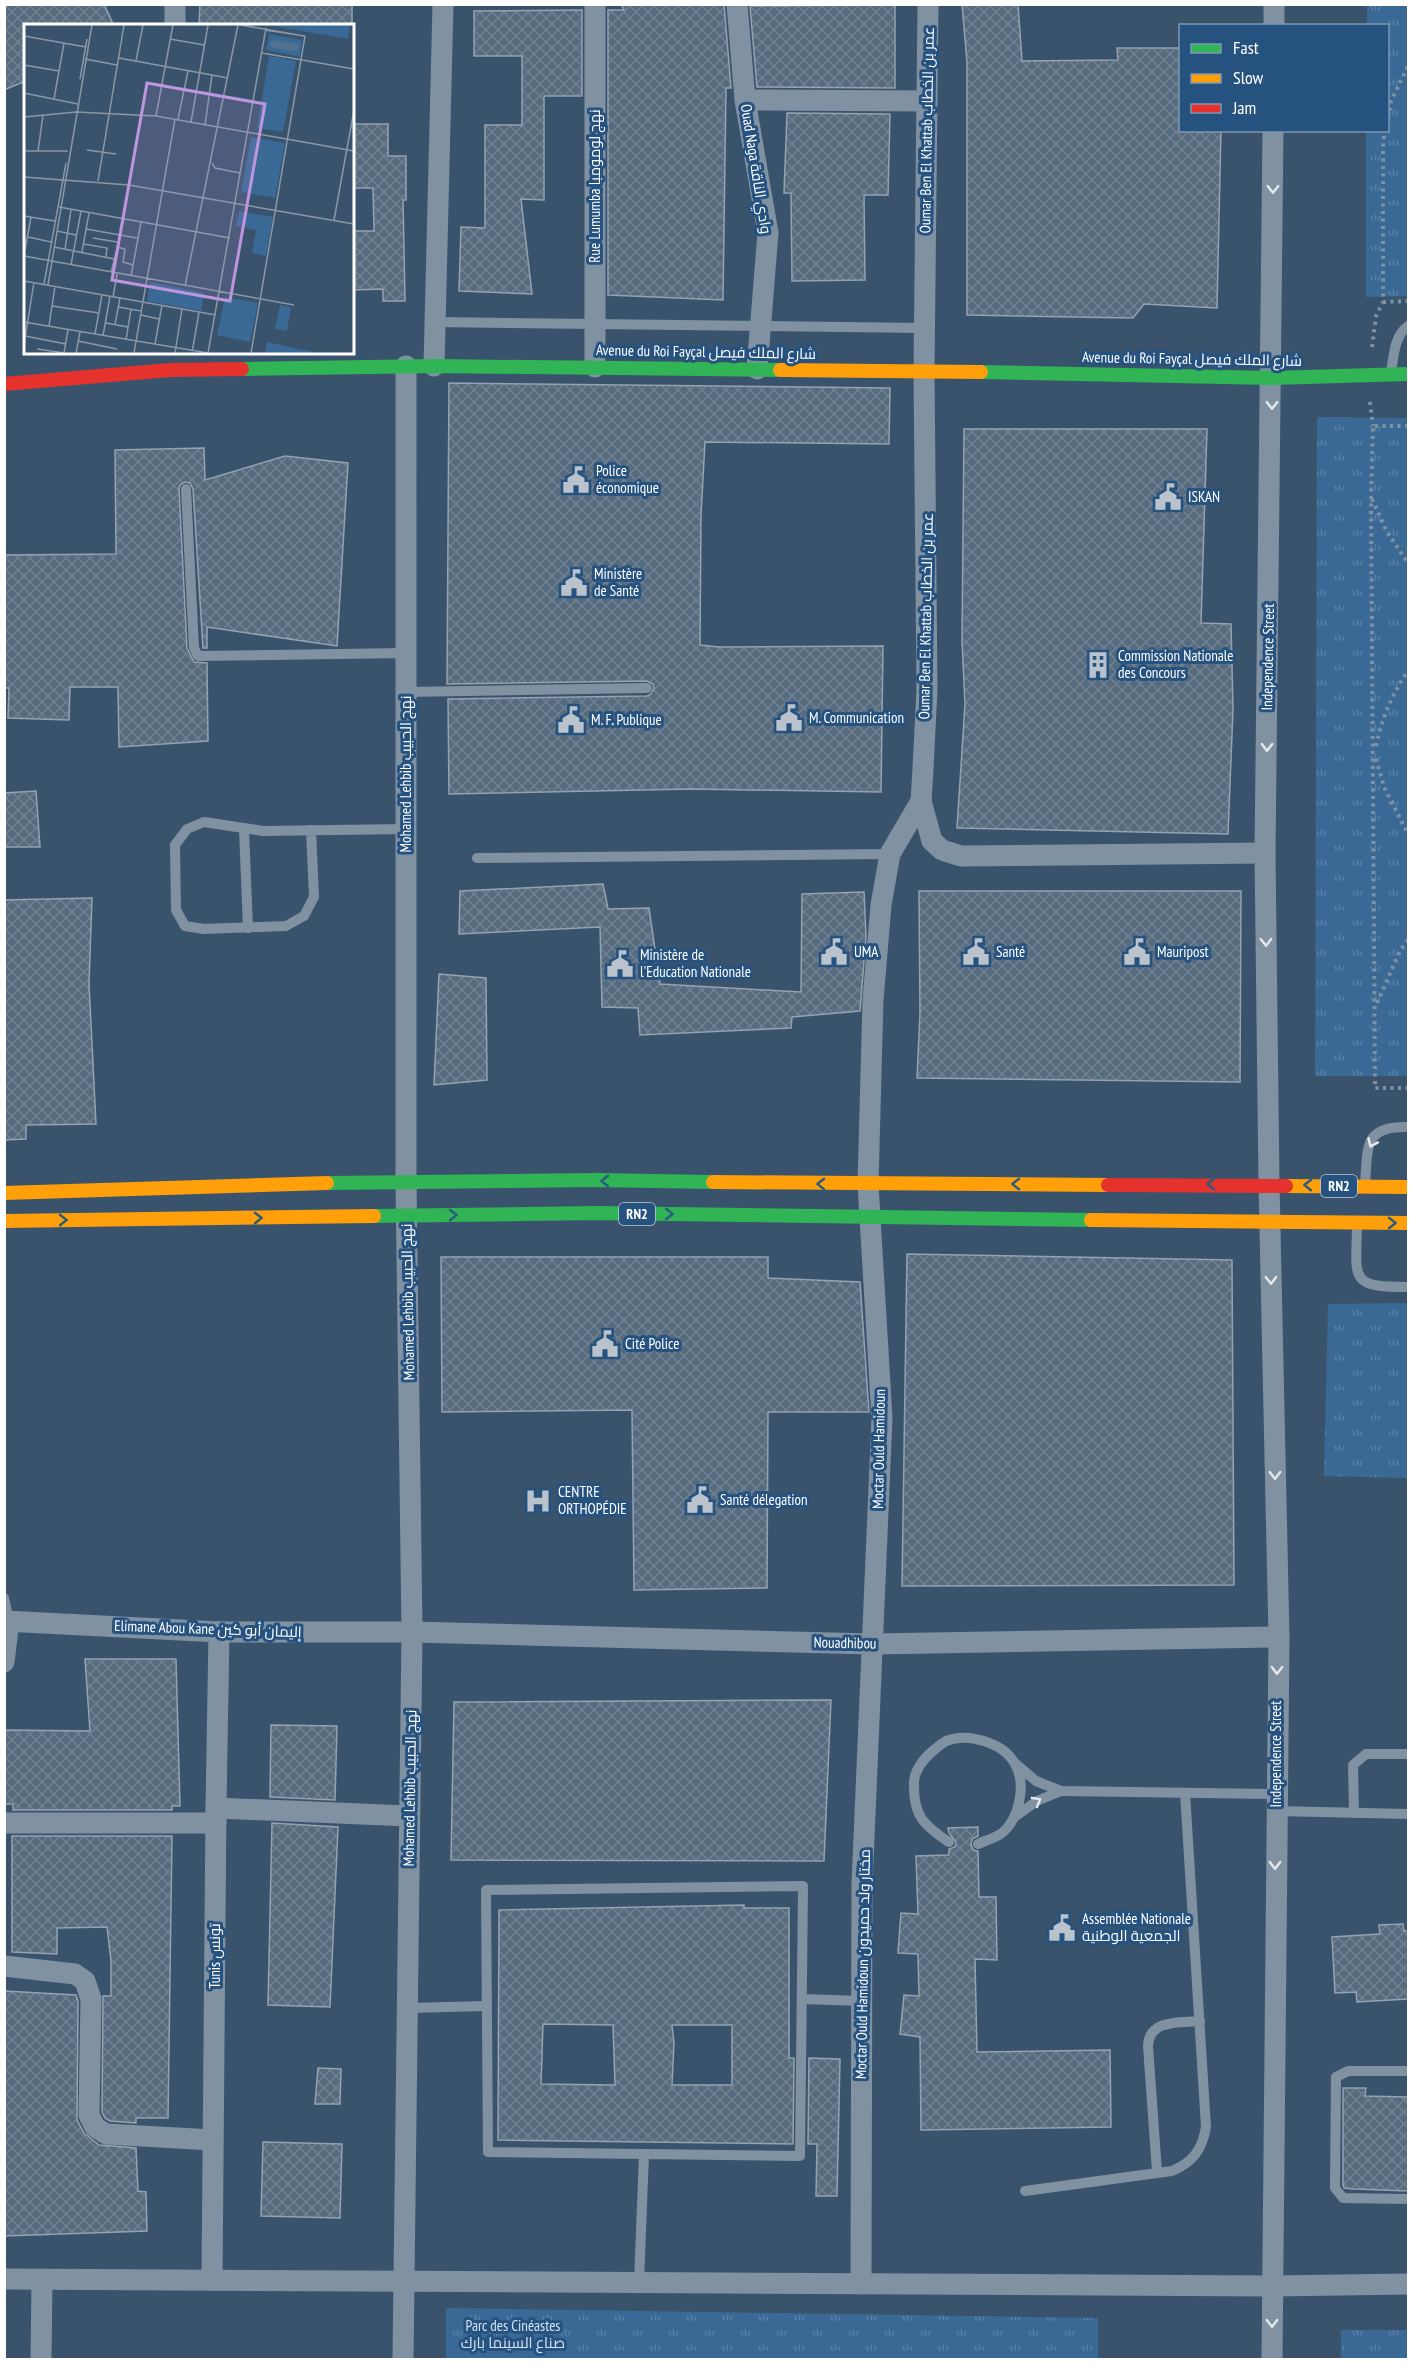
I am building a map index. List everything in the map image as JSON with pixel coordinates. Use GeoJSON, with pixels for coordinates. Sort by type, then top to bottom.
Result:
{"type":"FeatureCollection","features":[{"type":"Feature","properties":{"kind":"main road","name":"Avenue du Roi Fayçal شارع الملك فيصل"},"geometry":{"type":"LineString","coordinates":[[4,384],[171,361],[1272,378],[1408,374]]}},
{"type":"Feature","properties":{"kind":"main road","name":"RN2"},"geometry":{"type":"LineString","coordinates":[[4,1192],[406,1181],[595,1180],[867,1184],[1269,1184],[1408,1187]]}},
{"type":"Feature","properties":{"kind":"main road","name":"RN2"},"geometry":{"type":"LineString","coordinates":[[4,1221],[598,1213],[870,1218],[1408,1222]]}},
{"type":"Feature","properties":{"kind":"street"},"geometry":{"type":"LineString","coordinates":[[175,4],[175,24]]}},
{"type":"Feature","properties":{"kind":"street"},"geometry":{"type":"LineString","coordinates":[[435,366],[443,4]]}},
{"type":"Feature","properties":{"kind":"street","name":"Rue Lumumba نهج لومومبا"},"geometry":{"type":"LineString","coordinates":[[594,367],[595,4]]}},
{"type":"Feature","properties":{"kind":"street","name":"Ouad Naga وادي الناقة"},"geometry":{"type":"LineString","coordinates":[[737,4],[745,100],[768,233],[757,369]]}},
{"type":"Feature","properties":{"kind":"street","name":"Oumar Ben El Khattab عمر بن الخطاب"},"geometry":{"type":"LineString","coordinates":[[870,1218],[867,1184],[877,944],[890,854],[921,801],[927,690],[924,371],[928,4]]}},
{"type":"Feature","properties":{"kind":"street"},"geometry":{"type":"LineString","coordinates":[[1274,4],[1274,24]]}},
{"type":"Feature","properties":{"kind":"street"},"geometry":{"type":"LineString","coordinates":[[745,100],[927,101]]}},
{"type":"Feature","properties":{"kind":"street","name":"Independence Street"},"geometry":{"type":"LineString","coordinates":[[1272,2360],[1279,1637],[1269,1184],[1265,853],[1273,132]]}},
{"type":"Feature","properties":{"kind":"street","name":"Mohamed Lehbib نهج الحبيب"},"geometry":{"type":"LineString","coordinates":[[403,2360],[412,1632],[406,1181],[406,366]]}},
{"type":"Feature","properties":{"kind":"street"},"geometry":{"type":"LineString","coordinates":[[921,801],[932,842],[942,850],[961,856],[1265,853]]}},
{"type":"Feature","properties":{"kind":"street","name":"Moctar Ould Hamidoun"},"geometry":{"type":"LineString","coordinates":[[870,1218],[882,1418],[872,1644]]}},
{"type":"Feature","properties":{"kind":"street"},"geometry":{"type":"LineString","coordinates":[[4,1662],[7,1621]]}},
{"type":"Feature","properties":{"kind":"street","name":"Elimane Abou Kane إليمان أبو كين"},"geometry":{"type":"LineString","coordinates":[[7,1621],[219,1632],[412,1632]]}},
{"type":"Feature","properties":{"kind":"street","name":"Tunis تونس"},"geometry":{"type":"LineString","coordinates":[[212,2280],[219,1632]]}},
{"type":"Feature","properties":{"kind":"street","name":"Nouadhibou"},"geometry":{"type":"LineString","coordinates":[[412,1632],[872,1644],[1279,1637]]}},
{"type":"Feature","properties":{"kind":"street","name":"Moctar Ould Hamidoun مختار ولد حميدون"},"geometry":{"type":"LineString","coordinates":[[861,2284],[862,1884],[872,1644]]}},
{"type":"Feature","properties":{"kind":"street"},"geometry":{"type":"LineString","coordinates":[[4,1823],[216,1815],[410,1816]]}},
{"type":"Feature","properties":{"kind":"street"},"geometry":{"type":"LineString","coordinates":[[4,1966],[75,1974],[86,1981],[91,1999],[89,2115],[94,2127],[106,2134],[213,2140]]}},
{"type":"Feature","properties":{"kind":"street"},"geometry":{"type":"LineString","coordinates":[[4,2280],[403,2280],[1272,2286],[1408,2284]]}},
{"type":"Feature","properties":{"kind":"street"},"geometry":{"type":"LineString","coordinates":[[41,2360],[42,2280]]}},
{"type":"Feature","properties":{"kind":"lane"},"geometry":{"type":"LineString","coordinates":[[435,322],[925,328]]}},
{"type":"Feature","properties":{"kind":"lane"},"geometry":{"type":"LineString","coordinates":[[1391,374],[1396,342],[1408,326]]}},
{"type":"Feature","properties":{"kind":"lane"},"geometry":{"type":"LineString","coordinates":[[186,489],[194,648],[198,656],[406,652]]}},
{"type":"Feature","properties":{"kind":"lane"},"geometry":{"type":"LineString","coordinates":[[406,692],[647,688]]}},
{"type":"Feature","properties":{"kind":"lane"},"geometry":{"type":"LineString","coordinates":[[311,830],[314,897],[304,916],[286,926],[204,929],[185,926],[176,910],[175,845],[187,829],[204,822],[263,831],[311,830],[406,829]]}},
{"type":"Feature","properties":{"kind":"lane"},"geometry":{"type":"LineString","coordinates":[[244,829],[248,928]]}},
{"type":"Feature","properties":{"kind":"lane"},"geometry":{"type":"LineString","coordinates":[[477,858],[890,854]]}},
{"type":"Feature","properties":{"kind":"lane"},"geometry":{"type":"LineString","coordinates":[[1365,1186],[1370,1142],[1385,1128],[1408,1127]]}},
{"type":"Feature","properties":{"kind":"lane"},"geometry":{"type":"LineString","coordinates":[[1357,1223],[1359,1277],[1371,1286],[1408,1287]]}},
{"type":"Feature","properties":{"kind":"lane"},"geometry":{"type":"LineString","coordinates":[[4,1598],[7,1621]]}},
{"type":"Feature","properties":{"kind":"lane"},"geometry":{"type":"LineString","coordinates":[[949,1842],[927,1828],[914,1806],[914,1779],[925,1756],[946,1741],[972,1737],[997,1746],[1036,1781],[1061,1791],[1185,1793],[1354,1813],[1408,1814]]}},
{"type":"Feature","properties":{"kind":"lane"},"geometry":{"type":"LineString","coordinates":[[1354,1813],[1353,1765],[1366,1754],[1408,1754]]}},
{"type":"Feature","properties":{"kind":"lane"},"geometry":{"type":"LineString","coordinates":[[1015,1764],[1021,1790],[1016,1816]]}},
{"type":"Feature","properties":{"kind":"lane"},"geometry":{"type":"LineString","coordinates":[[978,1844],[1000,1834],[1016,1816],[1037,1801],[1061,1791]]}},
{"type":"Feature","properties":{"kind":"lane"},"geometry":{"type":"LineString","coordinates":[[1025,2191],[1172,2171],[1186,2165],[1197,2155],[1204,2142],[1206,2127],[1185,1793]]}},
{"type":"Feature","properties":{"kind":"lane"},"geometry":{"type":"LineString","coordinates":[[803,1887],[800,2156],[488,2152],[488,2006],[486,1890],[803,1887]]}},
{"type":"Feature","properties":{"kind":"lane"},"geometry":{"type":"LineString","coordinates":[[802,1999],[862,2001]]}},
{"type":"Feature","properties":{"kind":"lane"},"geometry":{"type":"LineString","coordinates":[[407,2007],[488,2006]]}},
{"type":"Feature","properties":{"kind":"lane"},"geometry":{"type":"LineString","coordinates":[[1157,2172],[1149,2034],[1158,2026],[1200,2021]]}},
{"type":"Feature","properties":{"kind":"lane"},"geometry":{"type":"LineString","coordinates":[[1408,2071],[1348,2071],[1336,2077],[1335,2188],[1343,2198],[1408,2199]]}},
{"type":"Feature","properties":{"kind":"lane"},"geometry":{"type":"LineString","coordinates":[[639,2282],[644,2154]]}},
{"type":"Feature","properties":{"kind":"path"},"geometry":{"type":"LineString","coordinates":[[1389,109],[1390,100],[1408,66]]}},
{"type":"Feature","properties":{"kind":"path"},"geometry":{"type":"LineString","coordinates":[[1385,132],[1383,302],[1408,301]]}},
{"type":"Feature","properties":{"kind":"path"},"geometry":{"type":"LineString","coordinates":[[1408,426],[1373,426],[1371,498],[1375,1088],[1408,1088]]}},
{"type":"Feature","properties":{"kind":"path"},"geometry":{"type":"LineString","coordinates":[[1371,498],[1387,532],[1408,563]]}},
{"type":"Feature","properties":{"kind":"path"},"geometry":{"type":"LineString","coordinates":[[1408,671],[1397,686],[1382,721],[1374,753],[1383,787],[1408,834]]}},
{"type":"Feature","properties":{"kind":"path"},"geometry":{"type":"LineString","coordinates":[[1376,1006],[1400,951],[1408,940]]}},
{"type":"Feature","properties":{"kind":"green space"},"geometry":{"type":"Polygon","coordinates":[[[1367,5],[1408,5],[1408,296],[1366,297],[1366,132],[1389,132],[1389,24],[1367,24],[1367,5]]]}},
{"type":"Feature","properties":{"kind":"green space"},"geometry":{"type":"Polygon","coordinates":[[[1317,417],[1408,418],[1408,1076],[1315,1076],[1317,417]]]}},
{"type":"Feature","properties":{"kind":"green space"},"geometry":{"type":"Polygon","coordinates":[[[1408,1303],[1408,1478],[1324,1476],[1328,1304],[1408,1303]]]}},
{"type":"Feature","properties":{"kind":"green space","name":"Parc des Cinéastes صناع السينما بارك"},"geometry":{"type":"Polygon","coordinates":[[[446,2308],[1098,2318],[1098,2359],[446,2359],[446,2308]]]}},
{"type":"Feature","properties":{"kind":"green space"},"geometry":{"type":"Polygon","coordinates":[[[1341,2330],[1408,2330],[1408,2359],[1341,2359],[1341,2330]]]}},
{"type":"Feature","properties":{"kind":"building"},"geometry":{"type":"Polygon","coordinates":[[[4,4],[104,4],[113,24],[24,24],[24,82],[4,90],[4,4]]]}},
{"type":"Feature","properties":{"kind":"building"},"geometry":{"type":"Polygon","coordinates":[[[200,4],[352,4],[352,24],[199,24],[200,4]]]}},
{"type":"Feature","properties":{"kind":"building"},"geometry":{"type":"Polygon","coordinates":[[[621,4],[724,4],[731,88],[726,88],[723,300],[608,295],[608,10],[624,10],[621,4]]]}},
{"type":"Feature","properties":{"kind":"building"},"geometry":{"type":"Polygon","coordinates":[[[962,4],[1018,4],[1022,61],[1118,60],[1117,48],[1179,48],[1179,132],[1221,132],[1217,308],[1144,304],[1133,318],[967,315],[967,62],[962,4]]]}},
{"type":"Feature","properties":{"kind":"building"},"geometry":{"type":"Polygon","coordinates":[[[895,5],[895,88],[757,87],[750,6],[895,5]]]}},
{"type":"Feature","properties":{"kind":"building"},"geometry":{"type":"Polygon","coordinates":[[[582,10],[582,96],[544,96],[544,200],[521,199],[532,294],[459,291],[461,227],[485,228],[485,125],[522,125],[522,56],[474,56],[474,11],[582,10]]]}},
{"type":"Feature","properties":{"kind":"building"},"geometry":{"type":"Polygon","coordinates":[[[787,113],[890,114],[888,195],[864,195],[865,280],[792,281],[791,193],[784,193],[787,113]]]}},
{"type":"Feature","properties":{"kind":"building"},"geometry":{"type":"Polygon","coordinates":[[[354,124],[388,124],[388,156],[406,156],[406,200],[403,200],[405,301],[383,301],[383,289],[354,290],[354,231],[374,231],[373,188],[354,188],[354,124]]]}},
{"type":"Feature","properties":{"kind":"building"},"geometry":{"type":"Polygon","coordinates":[[[449,383],[890,388],[889,444],[705,442],[701,515],[700,645],[719,647],[883,646],[881,792],[691,789],[449,794],[448,699],[647,696],[654,688],[653,684],[647,681],[447,684],[449,383]]]}},
{"type":"Feature","properties":{"kind":"building"},"geometry":{"type":"Polygon","coordinates":[[[964,429],[1207,429],[1201,623],[1231,624],[1233,709],[1228,834],[957,828],[965,704],[962,640],[964,429]]]}},
{"type":"Feature","properties":{"kind":"building"},"geometry":{"type":"Polygon","coordinates":[[[204,448],[205,480],[285,456],[348,463],[337,646],[207,627],[207,648],[203,648],[193,489],[190,483],[185,482],[180,485],[179,489],[187,648],[194,662],[207,663],[208,741],[119,747],[118,687],[70,687],[69,720],[8,718],[9,688],[4,688],[4,555],[116,554],[115,450],[204,448]]]}},
{"type":"Feature","properties":{"kind":"building"},"geometry":{"type":"Polygon","coordinates":[[[36,791],[40,847],[4,847],[4,793],[36,791]]]}},
{"type":"Feature","properties":{"kind":"building"},"geometry":{"type":"Polygon","coordinates":[[[603,884],[608,909],[649,908],[660,984],[801,992],[802,894],[864,892],[866,936],[860,1011],[792,1017],[791,1028],[640,1035],[638,1008],[602,1007],[600,927],[459,934],[460,891],[603,884]]]}},
{"type":"Feature","properties":{"kind":"building","name":"Mauripost"},"geometry":{"type":"Polygon","coordinates":[[[919,891],[1241,891],[1240,1082],[917,1078],[920,1013],[919,891]]]}},
{"type":"Feature","properties":{"kind":"building"},"geometry":{"type":"Polygon","coordinates":[[[92,898],[89,984],[96,1124],[26,1125],[26,1139],[4,1140],[4,900],[92,898]]]}},
{"type":"Feature","properties":{"kind":"building"},"geometry":{"type":"Polygon","coordinates":[[[439,974],[486,978],[487,1080],[434,1085],[439,974]]]}},
{"type":"Feature","properties":{"kind":"building"},"geometry":{"type":"Polygon","coordinates":[[[907,1254],[1232,1260],[1234,1585],[902,1586],[907,1254]]]}},
{"type":"Feature","properties":{"kind":"building"},"geometry":{"type":"Polygon","coordinates":[[[441,1257],[768,1257],[768,1278],[860,1282],[869,1412],[768,1412],[767,1588],[634,1590],[632,1410],[442,1412],[441,1257]]]}},
{"type":"Feature","properties":{"kind":"building"},"geometry":{"type":"Polygon","coordinates":[[[85,1659],[176,1659],[180,1806],[172,1806],[172,1810],[13,1810],[13,1804],[4,1804],[4,1730],[90,1731],[85,1659]]]}},
{"type":"Feature","properties":{"kind":"building"},"geometry":{"type":"Polygon","coordinates":[[[831,1700],[824,1861],[451,1860],[454,1702],[831,1700]]]}},
{"type":"Feature","properties":{"kind":"building"},"geometry":{"type":"Polygon","coordinates":[[[271,1725],[337,1726],[335,1800],[270,1797],[271,1725]]]}},
{"type":"Feature","properties":{"kind":"building"},"geometry":{"type":"Polygon","coordinates":[[[272,1823],[338,1827],[330,2007],[268,2005],[272,1823]]]}},
{"type":"Feature","properties":{"kind":"building"},"geometry":{"type":"Polygon","coordinates":[[[978,1827],[978,1836],[972,1839],[971,1844],[973,1850],[978,1851],[979,1897],[996,1897],[997,1960],[975,1959],[977,2052],[1110,2050],[1111,2127],[921,2130],[920,2037],[900,2034],[904,1995],[919,1996],[918,1954],[898,1953],[901,1913],[918,1914],[916,1856],[949,1855],[949,1849],[955,1847],[956,1842],[948,1828],[978,1827]]]}},
{"type":"Feature","properties":{"kind":"building"},"geometry":{"type":"Polygon","coordinates":[[[12,1836],[172,1836],[168,2118],[136,2118],[136,2123],[110,2121],[102,2112],[103,1996],[111,1996],[111,1961],[107,1927],[57,1928],[57,1954],[12,1952],[12,1836]]]}},
{"type":"Feature","properties":{"kind":"building"},"geometry":{"type":"Polygon","coordinates":[[[744,1905],[744,1908],[789,1908],[789,2058],[794,2058],[793,2144],[498,2140],[499,1910],[744,1905]],[[543,2024],[541,2084],[615,2085],[613,2025],[543,2024]],[[672,2025],[674,2043],[672,2085],[732,2085],[732,2025],[672,2025]]]}},
{"type":"Feature","properties":{"kind":"building"},"geometry":{"type":"Polygon","coordinates":[[[1403,1924],[1404,1931],[1408,1931],[1408,1999],[1357,2002],[1356,1992],[1335,1993],[1332,1937],[1380,1934],[1379,1925],[1403,1924]]]}},
{"type":"Feature","properties":{"kind":"building"},"geometry":{"type":"Polygon","coordinates":[[[4,1991],[76,1995],[78,2001],[77,2120],[84,2133],[99,2145],[136,2148],[138,2191],[146,2192],[147,2231],[4,2236],[4,1991]]]}},
{"type":"Feature","properties":{"kind":"building"},"geometry":{"type":"Polygon","coordinates":[[[809,2058],[840,2059],[837,2196],[816,2196],[817,2144],[808,2144],[809,2058]]]}},
{"type":"Feature","properties":{"kind":"building"},"geometry":{"type":"Polygon","coordinates":[[[318,2068],[341,2069],[340,2104],[315,2104],[318,2068]]]}},
{"type":"Feature","properties":{"kind":"building"},"geometry":{"type":"Polygon","coordinates":[[[1343,2088],[1366,2088],[1365,2096],[1408,2097],[1408,2191],[1344,2188],[1343,2088]]]}},
{"type":"Feature","properties":{"kind":"building"},"geometry":{"type":"Polygon","coordinates":[[[263,2142],[342,2144],[340,2218],[261,2216],[263,2142]]]}},
{"type":"Feature","properties":{"kind":"traffic: fast"},"geometry":{"type":"LineString","coordinates":[[242,369],[434,366],[780,370]]}},
{"type":"Feature","properties":{"kind":"traffic: fast"},"geometry":{"type":"LineString","coordinates":[[981,372],[1272,378],[1408,374]]}},
{"type":"Feature","properties":{"kind":"traffic: fast"},"geometry":{"type":"LineString","coordinates":[[327,1183],[595,1180],[713,1182]]}},
{"type":"Feature","properties":{"kind":"traffic: fast"},"geometry":{"type":"LineString","coordinates":[[374,1216],[598,1213],[1091,1220]]}},
{"type":"Feature","properties":{"kind":"traffic: slow"},"geometry":{"type":"LineString","coordinates":[[780,370],[981,372]]}},
{"type":"Feature","properties":{"kind":"traffic: slow"},"geometry":{"type":"LineString","coordinates":[[713,1182],[1108,1185]]}},
{"type":"Feature","properties":{"kind":"traffic: slow"},"geometry":{"type":"LineString","coordinates":[[4,1193],[327,1183]]}},
{"type":"Feature","properties":{"kind":"traffic: slow"},"geometry":{"type":"LineString","coordinates":[[1286,1186],[1408,1187]]}},
{"type":"Feature","properties":{"kind":"traffic: slow"},"geometry":{"type":"LineString","coordinates":[[4,1221],[374,1216]]}},
{"type":"Feature","properties":{"kind":"traffic: slow"},"geometry":{"type":"LineString","coordinates":[[1091,1220],[1408,1223]]}},
{"type":"Feature","properties":{"kind":"traffic: jam"},"geometry":{"type":"LineString","coordinates":[[4,384],[170,370],[242,369]]}},
{"type":"Feature","properties":{"kind":"traffic: jam"},"geometry":{"type":"LineString","coordinates":[[1108,1185],[1286,1186]]}},
{"type":"Feature","properties":{"kind":"place","name":"Police économique"},"geometry":{"type":"Point","coordinates":[576,480]}},
{"type":"Feature","properties":{"kind":"place","name":"ISKAN"},"geometry":{"type":"Point","coordinates":[1168,497]}},
{"type":"Feature","properties":{"kind":"place","name":"Ministère de Santé"},"geometry":{"type":"Point","coordinates":[574,583]}},
{"type":"Feature","properties":{"kind":"place","name":"Commission Nationale des Concours"},"geometry":{"type":"Point","coordinates":[1098,665]}},
{"type":"Feature","properties":{"kind":"place","name":"M. Communication"},"geometry":{"type":"Point","coordinates":[789,718]}},
{"type":"Feature","properties":{"kind":"place","name":"M. F. Publique"},"geometry":{"type":"Point","coordinates":[571,720]}},
{"type":"Feature","properties":{"kind":"place","name":"UMA"},"geometry":{"type":"Point","coordinates":[834,952]}},
{"type":"Feature","properties":{"kind":"place","name":"Santé"},"geometry":{"type":"Point","coordinates":[976,952]}},
{"type":"Feature","properties":{"kind":"place","name":"Mauripost"},"geometry":{"type":"Point","coordinates":[1137,952]}},
{"type":"Feature","properties":{"kind":"place","name":"Ministère de l'Education Nationale"},"geometry":{"type":"Point","coordinates":[620,964]}},
{"type":"Feature","properties":{"kind":"place","name":"Cité Police"},"geometry":{"type":"Point","coordinates":[605,1344]}},
{"type":"Feature","properties":{"kind":"place","name":"Santé délegation"},"geometry":{"type":"Point","coordinates":[700,1500]}},
{"type":"Feature","properties":{"kind":"place","name":"CENTRE ORTHOPÉDIE"},"geometry":{"type":"Point","coordinates":[538,1501]}},
{"type":"Feature","properties":{"kind":"place","name":"Assemblée Nationale الجمعية الوطنية"},"geometry":{"type":"Point","coordinates":[1062,1928]}}]}
